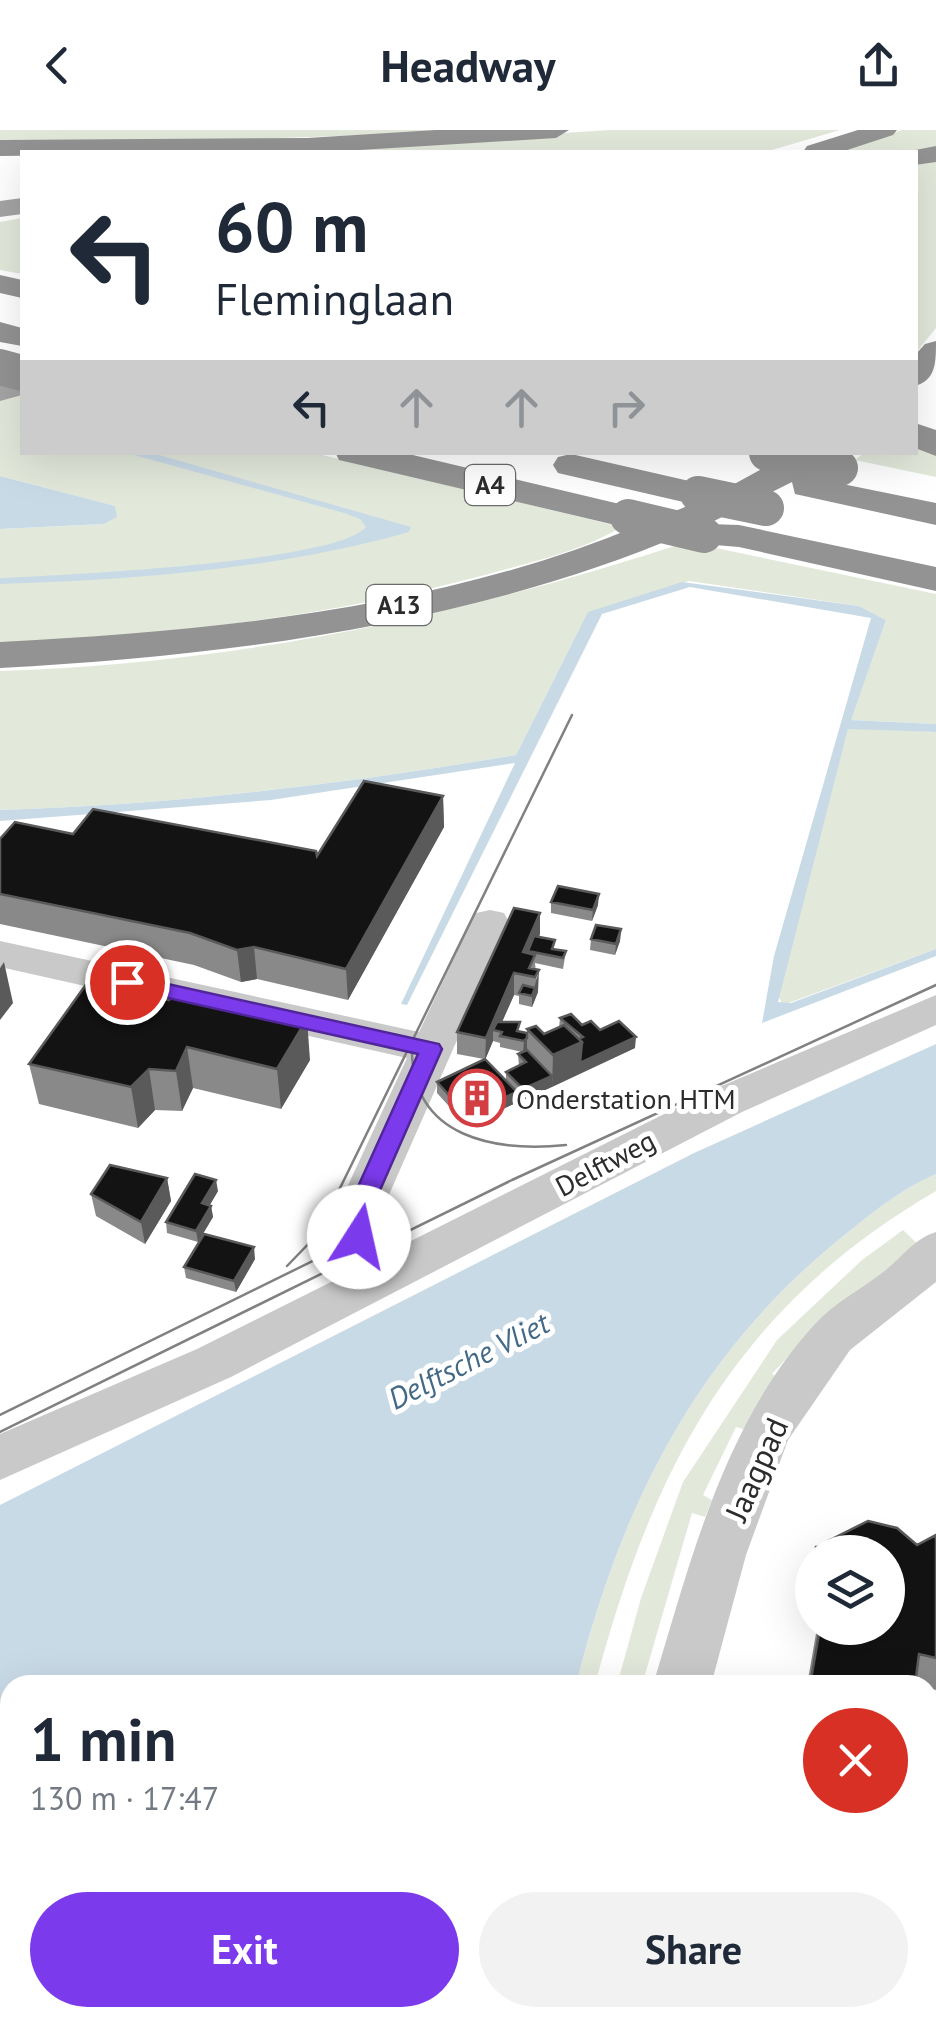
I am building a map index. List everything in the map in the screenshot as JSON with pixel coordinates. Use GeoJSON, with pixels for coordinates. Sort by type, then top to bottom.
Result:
{"type":"FeatureCollection","features":[{"type":"Feature","properties":{"kind":"highway"},"geometry":{"type":"LineString","coordinates":[[0,148],[292,147],[556,130]]}},
{"type":"Feature","properties":{"kind":"highway"},"geometry":{"type":"LineString","coordinates":[[822,150],[884,130]]}},
{"type":"Feature","properties":{"kind":"highway"},"geometry":{"type":"LineString","coordinates":[[918,372],[936,351]]}},
{"type":"Feature","properties":{"kind":"highway","name":"A4"},"geometry":{"type":"LineString","coordinates":[[366,455],[638,513],[733,527],[936,544]]}},
{"type":"Feature","properties":{"kind":"highway","name":"A4"},"geometry":{"type":"LineString","coordinates":[[435,455],[638,513]]}},
{"type":"Feature","properties":{"kind":"highway"},"geometry":{"type":"LineString","coordinates":[[696,455],[758,459],[936,488]]}},
{"type":"Feature","properties":{"kind":"highway","name":"A4"},"geometry":{"type":"LineString","coordinates":[[533,457],[698,494],[733,527],[936,579]]}},
{"type":"Feature","properties":{"kind":"highway"},"geometry":{"type":"LineString","coordinates":[[823,469],[936,514]]}},
{"type":"Feature","properties":{"kind":"highway","name":"A13"},"geometry":{"type":"LineString","coordinates":[[0,655],[228,635],[372,612],[482,587],[666,529],[755,490],[823,469]]}},
{"type":"Feature","properties":{"kind":"street"},"geometry":{"type":"LineString","coordinates":[[387,1274],[359,1237],[354,1222],[490,922]]}},
{"type":"Feature","properties":{"kind":"street"},"geometry":{"type":"LineString","coordinates":[[0,954],[431,1049]]}},
{"type":"Feature","properties":{"kind":"street","name":"Delftweg"},"geometry":{"type":"LineString","coordinates":[[0,1458],[114,1403],[214,1363],[727,1101],[936,1009]]}},
{"type":"Feature","properties":{"kind":"street","name":"Jaagpad"},"geometry":{"type":"LineString","coordinates":[[685,1675],[718,1555],[766,1431],[833,1336],[929,1268]]}},
{"type":"Feature","properties":{"kind":"shaded area"},"geometry":{"type":"Polygon","coordinates":[[[0,130],[477,130],[119,141],[0,140],[0,130]]]}},
{"type":"Feature","properties":{"kind":"shaded area"},"geometry":{"type":"Polygon","coordinates":[[[610,130],[840,130],[772,150],[305,150],[610,130]]]}},
{"type":"Feature","properties":{"kind":"shaded area"},"geometry":{"type":"Polygon","coordinates":[[[902,130],[936,130],[936,150],[845,150],[902,130]]]}},
{"type":"Feature","properties":{"kind":"shaded area"},"geometry":{"type":"Polygon","coordinates":[[[936,158],[936,328],[918,350],[918,161],[936,158]]]}},
{"type":"Feature","properties":{"kind":"shaded area"},"geometry":{"type":"Polygon","coordinates":[[[20,218],[20,274],[0,270],[0,222],[20,218]]]}},
{"type":"Feature","properties":{"kind":"shaded area"},"geometry":{"type":"Polygon","coordinates":[[[20,392],[20,455],[322,455],[622,527],[538,561],[365,602],[183,629],[0,643],[0,529],[104,524],[114,506],[0,476],[0,397],[20,392]]]}},
{"type":"Feature","properties":{"kind":"shaded area"},"geometry":{"type":"Polygon","coordinates":[[[918,447],[936,455],[936,477],[855,460],[861,455],[918,455],[918,447]]]}},
{"type":"Feature","properties":{"kind":"shaded area"},"geometry":{"type":"Polygon","coordinates":[[[687,542],[936,594],[936,724],[850,720],[886,620],[859,606],[689,581],[588,613],[516,755],[259,792],[0,810],[0,671],[175,658],[348,631],[519,592],[687,542]]]}},
{"type":"Feature","properties":{"kind":"shaded area"},"geometry":{"type":"Polygon","coordinates":[[[848,728],[936,732],[936,949],[783,1005],[778,996],[848,728]]]}},
{"type":"Feature","properties":{"kind":"shaded area"},"geometry":{"type":"Polygon","coordinates":[[[936,1174],[936,1191],[866,1237],[806,1287],[755,1341],[712,1400],[675,1464],[644,1532],[598,1675],[579,1675],[615,1560],[639,1501],[700,1391],[781,1292],[868,1217],[936,1174]]]}},
{"type":"Feature","properties":{"kind":"shaded area"},"geometry":{"type":"Polygon","coordinates":[[[903,1230],[925,1251],[845,1311],[835,1306],[772,1374],[780,1379],[746,1430],[736,1427],[703,1495],[712,1500],[705,1517],[692,1513],[645,1675],[620,1675],[641,1598],[683,1482],[777,1340],[862,1260],[903,1230]]]}},
{"type":"Feature","properties":{"kind":"water"},"geometry":{"type":"Polygon","coordinates":[[[134,455],[159,455],[411,527],[409,532],[359,545],[257,564],[154,576],[0,584],[0,578],[194,565],[304,550],[344,539],[366,527],[360,519],[134,455]]]}},
{"type":"Feature","properties":{"kind":"water"},"geometry":{"type":"Polygon","coordinates":[[[0,476],[115,506],[117,517],[104,524],[0,529],[0,476]]]}},
{"type":"Feature","properties":{"kind":"water"},"geometry":{"type":"Polygon","coordinates":[[[682,582],[859,606],[886,620],[851,720],[936,724],[936,732],[848,729],[778,1002],[791,1003],[936,949],[936,956],[762,1023],[774,956],[871,618],[690,587],[602,614],[407,1005],[401,1004],[515,763],[271,800],[0,821],[0,810],[259,792],[516,755],[588,612],[682,582]]]}},
{"type":"Feature","properties":{"kind":"water","name":"Delftsche Vliet"},"geometry":{"type":"Polygon","coordinates":[[[936,1044],[936,1174],[894,1197],[781,1292],[700,1391],[639,1501],[615,1560],[579,1675],[0,1675],[0,1505],[694,1153],[936,1044]]]}},
{"type":"Feature","properties":{"kind":"building"},"geometry":{"type":"Polygon","coordinates":[[[364,781],[443,796],[346,969],[254,947],[237,950],[190,933],[0,894],[0,839],[15,822],[73,834],[93,809],[316,851],[317,856],[364,781]]]}},
{"type":"Feature","properties":{"kind":"building"},"geometry":{"type":"Polygon","coordinates":[[[558,886],[599,894],[593,910],[551,902],[558,886]]]}},
{"type":"Feature","properties":{"kind":"building"},"geometry":{"type":"Polygon","coordinates":[[[514,908],[540,913],[523,952],[535,955],[529,968],[539,970],[535,977],[514,973],[486,1038],[457,1032],[514,908]]]}},
{"type":"Feature","properties":{"kind":"building"},"geometry":{"type":"Polygon","coordinates":[[[596,925],[621,929],[616,944],[591,939],[596,925]]]}},
{"type":"Feature","properties":{"kind":"building"},"geometry":{"type":"Polygon","coordinates":[[[534,936],[555,940],[552,949],[566,951],[563,958],[528,951],[534,936]]]}},
{"type":"Feature","properties":{"kind":"building"},"geometry":{"type":"Polygon","coordinates":[[[90,979],[169,1000],[178,991],[307,1019],[277,1069],[187,1047],[176,1071],[149,1069],[131,1087],[29,1064],[90,979]]]}},
{"type":"Feature","properties":{"kind":"building"},"geometry":{"type":"Polygon","coordinates":[[[523,985],[535,988],[532,996],[519,993],[523,985]]]}},
{"type":"Feature","properties":{"kind":"building"},"geometry":{"type":"Polygon","coordinates":[[[571,1014],[582,1025],[591,1021],[600,1030],[619,1021],[636,1037],[580,1063],[579,1039],[583,1037],[560,1018],[571,1014]]]}},
{"type":"Feature","properties":{"kind":"building"},"geometry":{"type":"Polygon","coordinates":[[[497,1022],[520,1022],[517,1031],[527,1033],[527,1038],[524,1041],[500,1036],[502,1032],[493,1030],[497,1022]]]}},
{"type":"Feature","properties":{"kind":"building"},"geometry":{"type":"Polygon","coordinates":[[[564,1025],[582,1042],[553,1055],[527,1029],[536,1026],[544,1034],[564,1025]]]}},
{"type":"Feature","properties":{"kind":"building"},"geometry":{"type":"Polygon","coordinates":[[[527,1050],[552,1076],[523,1089],[506,1072],[526,1062],[518,1054],[527,1050]]]}},
{"type":"Feature","properties":{"kind":"building","name":"Onderstation HTM"},"geometry":{"type":"Polygon","coordinates":[[[485,1059],[517,1092],[466,1114],[437,1082],[485,1059]]]}},
{"type":"Feature","properties":{"kind":"building"},"geometry":{"type":"Polygon","coordinates":[[[110,1165],[167,1178],[141,1222],[91,1194],[110,1165]]]}},
{"type":"Feature","properties":{"kind":"building"},"geometry":{"type":"Polygon","coordinates":[[[195,1174],[216,1180],[202,1203],[211,1206],[196,1231],[166,1222],[195,1174]]]}},
{"type":"Feature","properties":{"kind":"building"},"geometry":{"type":"Polygon","coordinates":[[[204,1234],[254,1247],[234,1281],[184,1267],[204,1234]]]}},
{"type":"Feature","properties":{"kind":"building"},"geometry":{"type":"Polygon","coordinates":[[[868,1521],[897,1528],[917,1545],[936,1535],[936,1658],[919,1654],[916,1675],[812,1675],[817,1645],[905,1645],[905,1535],[840,1535],[868,1521]]]}},
{"type":"Feature","properties":{"kind":"tram line"},"geometry":{"type":"LineString","coordinates":[[287,1266],[317,1235],[572,715]]}},
{"type":"Feature","properties":{"kind":"tram line"},"geometry":{"type":"LineString","coordinates":[[0,1432],[512,1180],[936,985]]}},
{"type":"Feature","properties":{"kind":"tram line"},"geometry":{"type":"LineString","coordinates":[[412,1053],[416,1082],[427,1104],[463,1134],[512,1146],[566,1145]]}},
{"type":"Feature","properties":{"kind":"tram line"},"geometry":{"type":"LineString","coordinates":[[0,1415],[400,1218]]}},
{"type":"Feature","properties":{"kind":"place","name":"Onderstation HTM"},"geometry":{"type":"Point","coordinates":[477,1098]}},
{"type":"Feature","properties":{"kind":"route"},"geometry":{"type":"LineString","coordinates":[[127,982],[431,1049],[354,1222],[359,1237]]}}]}
